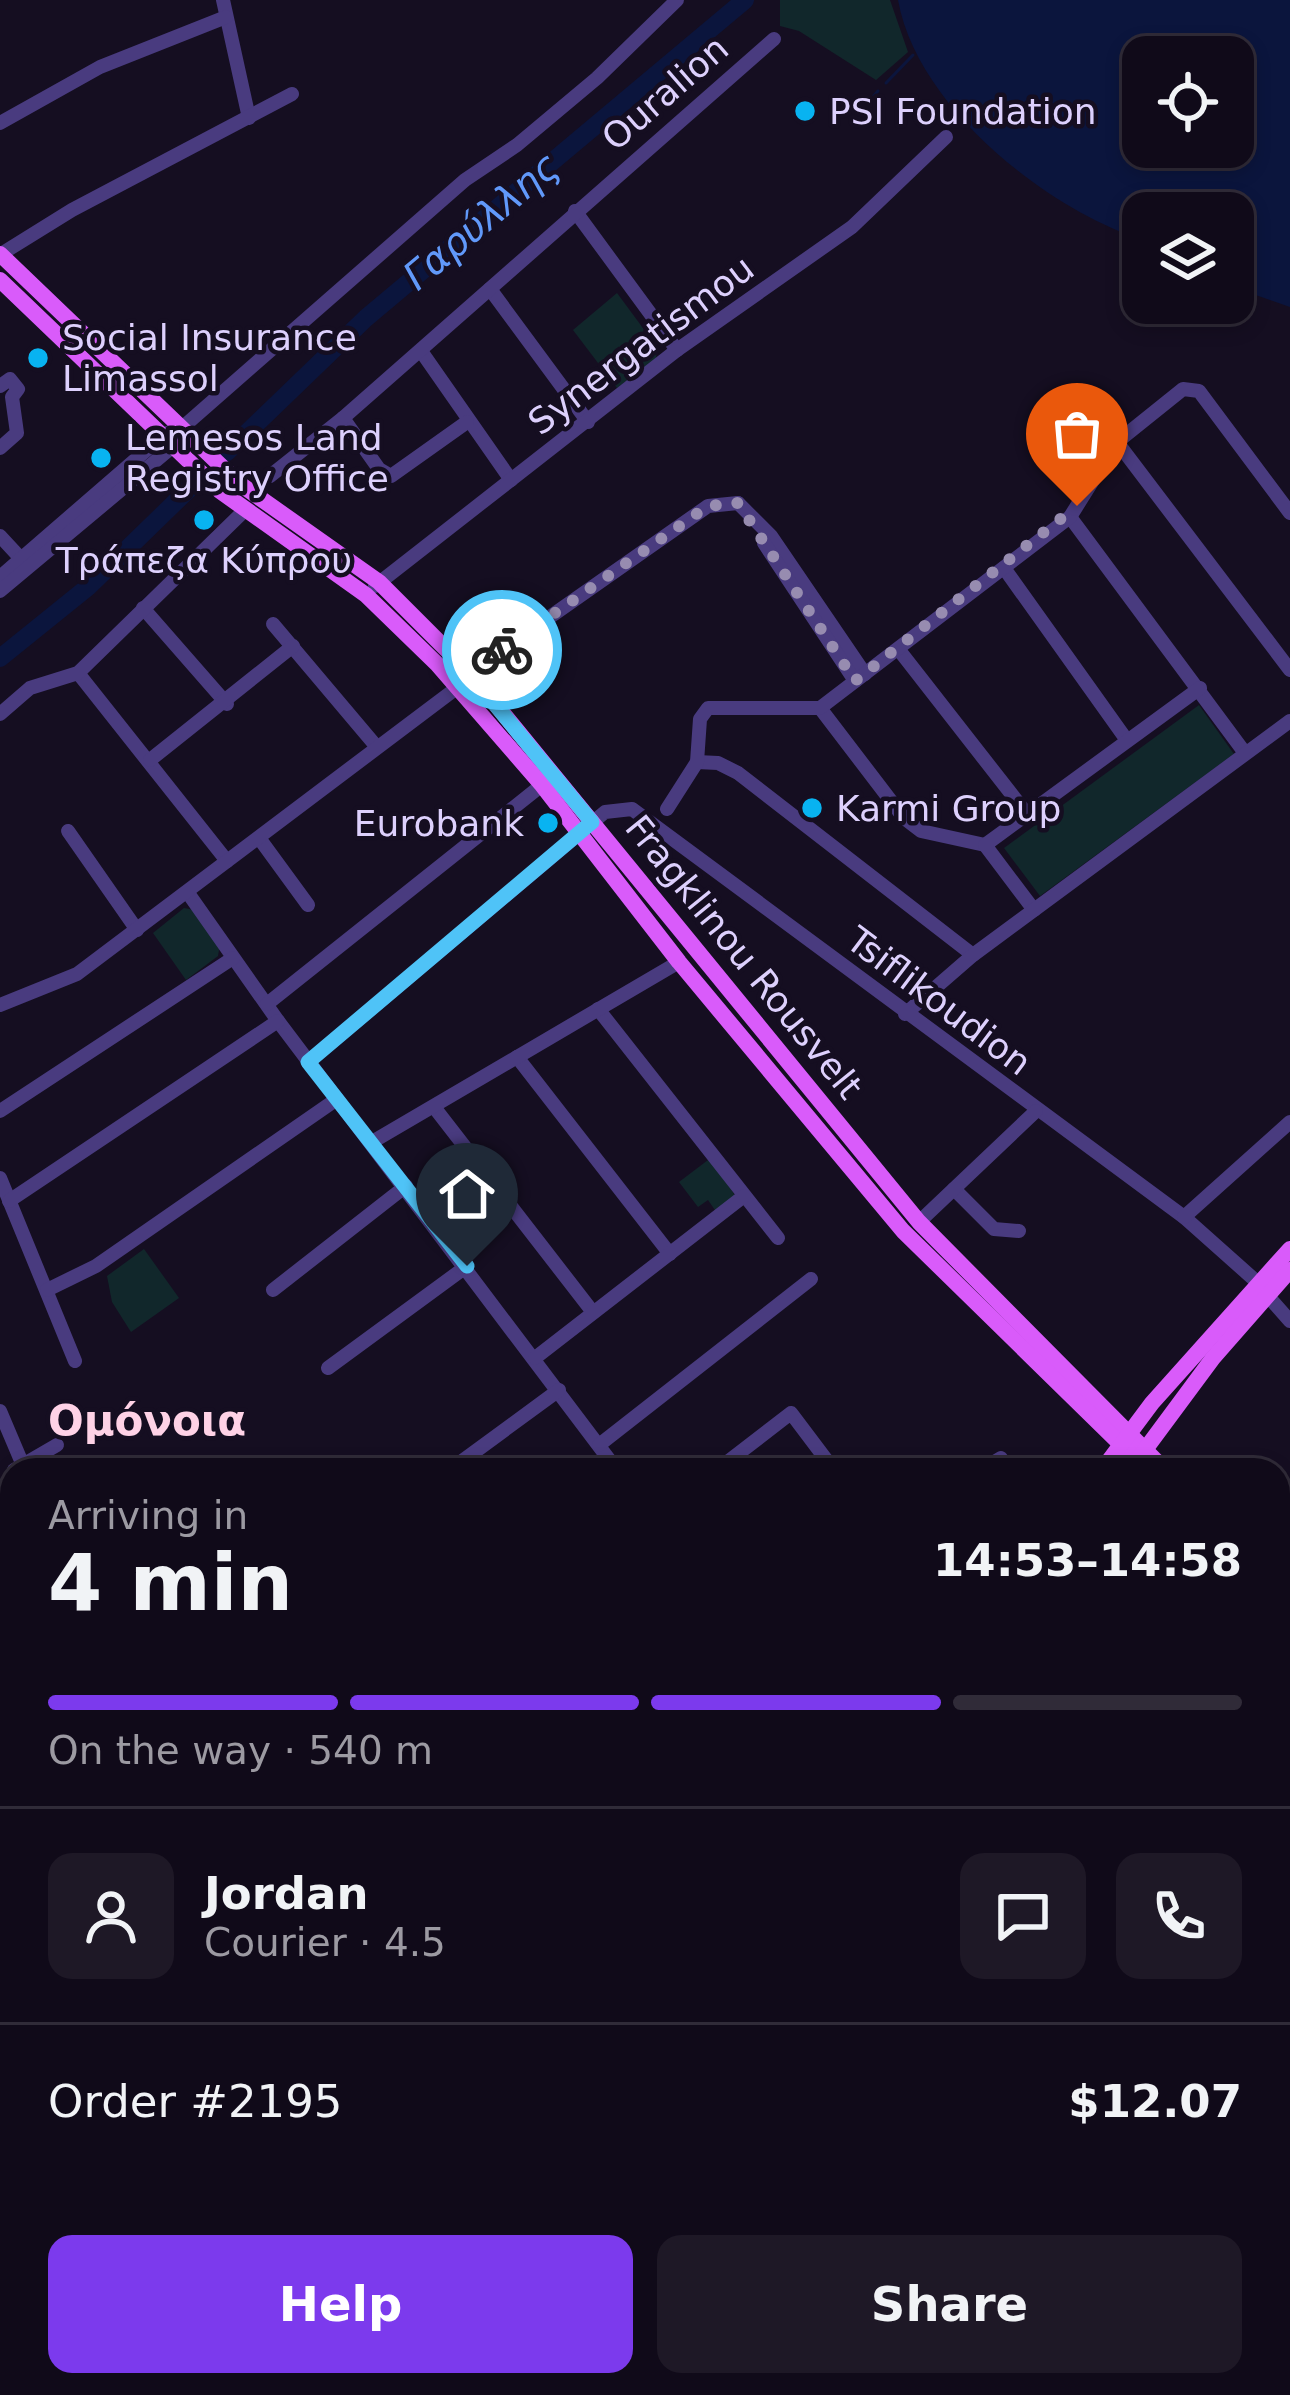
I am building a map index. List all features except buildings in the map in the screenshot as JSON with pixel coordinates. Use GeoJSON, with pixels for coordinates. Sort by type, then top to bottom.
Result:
{"type":"FeatureCollection","features":[{"type":"Feature","properties":{"kind":"main road","name":"Fragklinou Rousvelt"},"geometry":{"type":"LineString","coordinates":[[0,254],[240,484],[373,588],[464,680],[919,1222],[1125,1438],[1137,1458]]}},
{"type":"Feature","properties":{"kind":"main road","name":"Fragklinou Rousvelt"},"geometry":{"type":"LineString","coordinates":[[0,280],[244,511],[373,588]]}},
{"type":"Feature","properties":{"kind":"main road","name":"Fragklinou Rousvelt"},"geometry":{"type":"LineString","coordinates":[[464,680],[542,785],[586,828],[679,962],[903,1231],[1125,1438]]}},
{"type":"Feature","properties":{"kind":"main road"},"geometry":{"type":"LineString","coordinates":[[1142,1458],[1290,1250]]}},
{"type":"Feature","properties":{"kind":"main road"},"geometry":{"type":"LineString","coordinates":[[1111,1458],[1262,1288],[1290,1270]]}},
{"type":"Feature","properties":{"kind":"street"},"geometry":{"type":"LineString","coordinates":[[223,0],[249,118]]}},
{"type":"Feature","properties":{"kind":"street"},"geometry":{"type":"LineString","coordinates":[[0,591],[26,562],[465,180],[518,146],[597,78],[677,0]]}},
{"type":"Feature","properties":{"kind":"street"},"geometry":{"type":"LineString","coordinates":[[0,123],[100,67],[226,17]]}},
{"type":"Feature","properties":{"kind":"street","name":"Ouralion"},"geometry":{"type":"LineString","coordinates":[[269,476],[421,351],[774,38]]}},
{"type":"Feature","properties":{"kind":"street"},"geometry":{"type":"LineString","coordinates":[[0,254],[72,210],[292,94]]}},
{"type":"Feature","properties":{"kind":"street","name":"Synergatismou"},"geometry":{"type":"LineString","coordinates":[[373,588],[677,350],[852,227],[946,137]]}},
{"type":"Feature","properties":{"kind":"street"},"geometry":{"type":"LineString","coordinates":[[575,211],[677,350]]}},
{"type":"Feature","properties":{"kind":"street"},"geometry":{"type":"LineString","coordinates":[[490,289],[588,422]]}},
{"type":"Feature","properties":{"kind":"street"},"geometry":{"type":"LineString","coordinates":[[421,351],[511,480]]}},
{"type":"Feature","properties":{"kind":"street"},"geometry":{"type":"LineString","coordinates":[[667,809],[697,762],[700,718],[708,708],[820,708],[1070,517],[1117,442],[1192,386],[1290,513]]}},
{"type":"Feature","properties":{"kind":"street"},"geometry":{"type":"LineString","coordinates":[[0,448],[18,428],[4,391]]}},
{"type":"Feature","properties":{"kind":"street"},"geometry":{"type":"LineString","coordinates":[[343,418],[379,469],[391,476],[467,422]]}},
{"type":"Feature","properties":{"kind":"street"},"geometry":{"type":"LineString","coordinates":[[1117,442],[1290,670]]}},
{"type":"Feature","properties":{"kind":"street"},"geometry":{"type":"LineString","coordinates":[[0,1005],[76,974],[464,680],[708,506],[738,503],[770,536],[860,678]]}},
{"type":"Feature","properties":{"kind":"street"},"geometry":{"type":"LineString","coordinates":[[0,714],[30,688],[78,673],[244,511]]}},
{"type":"Feature","properties":{"kind":"street"},"geometry":{"type":"LineString","coordinates":[[1070,517],[1245,753]]}},
{"type":"Feature","properties":{"kind":"street"},"geometry":{"type":"LineString","coordinates":[[0,536],[26,562]]}},
{"type":"Feature","properties":{"kind":"street"},"geometry":{"type":"LineString","coordinates":[[0,577],[26,562]]}},
{"type":"Feature","properties":{"kind":"street"},"geometry":{"type":"LineString","coordinates":[[1004,568],[1126,739]]}},
{"type":"Feature","properties":{"kind":"street"},"geometry":{"type":"LineString","coordinates":[[143,608],[227,704]]}},
{"type":"Feature","properties":{"kind":"street"},"geometry":{"type":"LineString","coordinates":[[273,624],[376,746]]}},
{"type":"Feature","properties":{"kind":"street"},"geometry":{"type":"LineString","coordinates":[[150,760],[227,704],[292,646]]}},
{"type":"Feature","properties":{"kind":"street"},"geometry":{"type":"LineString","coordinates":[[899,650],[1027,814]]}},
{"type":"Feature","properties":{"kind":"street"},"geometry":{"type":"LineString","coordinates":[[78,673],[227,861]]}},
{"type":"Feature","properties":{"kind":"street"},"geometry":{"type":"LineString","coordinates":[[985,845],[1200,688]]}},
{"type":"Feature","properties":{"kind":"street"},"geometry":{"type":"LineString","coordinates":[[820,708],[904,818],[921,831],[985,845],[1034,910]]}},
{"type":"Feature","properties":{"kind":"street"},"geometry":{"type":"LineString","coordinates":[[905,1014],[973,955],[1290,721]]}},
{"type":"Feature","properties":{"kind":"street"},"geometry":{"type":"LineString","coordinates":[[697,762],[718,763],[738,773],[973,955]]}},
{"type":"Feature","properties":{"kind":"street"},"geometry":{"type":"LineString","coordinates":[[267,1004],[542,785]]}},
{"type":"Feature","properties":{"kind":"street","name":"Tsiflikoudion"},"geometry":{"type":"LineString","coordinates":[[586,828],[618,807],[645,814],[905,1014],[1184,1216],[1262,1288],[1290,1321]]}},
{"type":"Feature","properties":{"kind":"street"},"geometry":{"type":"LineString","coordinates":[[308,1062],[586,828]]}},
{"type":"Feature","properties":{"kind":"street"},"geometry":{"type":"LineString","coordinates":[[68,831],[137,930]]}},
{"type":"Feature","properties":{"kind":"street"},"geometry":{"type":"LineString","coordinates":[[259,838],[308,905]]}},
{"type":"Feature","properties":{"kind":"street"},"geometry":{"type":"LineString","coordinates":[[188,893],[308,1062],[467,1266],[608,1458]]}},
{"type":"Feature","properties":{"kind":"street"},"geometry":{"type":"LineString","coordinates":[[0,1111],[233,958]]}},
{"type":"Feature","properties":{"kind":"street"},"geometry":{"type":"LineString","coordinates":[[372,1142],[679,962]]}},
{"type":"Feature","properties":{"kind":"street"},"geometry":{"type":"LineString","coordinates":[[598,1009],[778,1238]]}},
{"type":"Feature","properties":{"kind":"street"},"geometry":{"type":"LineString","coordinates":[[9,1201],[278,1021]]}},
{"type":"Feature","properties":{"kind":"street"},"geometry":{"type":"LineString","coordinates":[[518,1058],[670,1254]]}},
{"type":"Feature","properties":{"kind":"street"},"geometry":{"type":"LineString","coordinates":[[47,1290],[96,1266],[337,1100]]}},
{"type":"Feature","properties":{"kind":"street"},"geometry":{"type":"LineString","coordinates":[[434,1107],[592,1311]]}},
{"type":"Feature","properties":{"kind":"street"},"geometry":{"type":"LineString","coordinates":[[919,1222],[1036,1111]]}},
{"type":"Feature","properties":{"kind":"street"},"geometry":{"type":"LineString","coordinates":[[1184,1216],[1290,1122]]}},
{"type":"Feature","properties":{"kind":"street"},"geometry":{"type":"LineString","coordinates":[[0,1178],[75,1361]]}},
{"type":"Feature","properties":{"kind":"street"},"geometry":{"type":"LineString","coordinates":[[273,1290],[406,1186]]}},
{"type":"Feature","properties":{"kind":"street"},"geometry":{"type":"LineString","coordinates":[[954,1189],[994,1229],[1019,1231]]}},
{"type":"Feature","properties":{"kind":"street"},"geometry":{"type":"LineString","coordinates":[[535,1358],[744,1196]]}},
{"type":"Feature","properties":{"kind":"street"},"geometry":{"type":"LineString","coordinates":[[328,1367],[467,1266]]}},
{"type":"Feature","properties":{"kind":"street"},"geometry":{"type":"LineString","coordinates":[[599,1445],[811,1279]]}},
{"type":"Feature","properties":{"kind":"street"},"geometry":{"type":"LineString","coordinates":[[466,1458],[560,1390]]}},
{"type":"Feature","properties":{"kind":"street"},"geometry":{"type":"LineString","coordinates":[[0,1411],[15,1458]]}},
{"type":"Feature","properties":{"kind":"street"},"geometry":{"type":"LineString","coordinates":[[732,1458],[790,1413],[825,1458]]}},
{"type":"Feature","properties":{"kind":"street"},"geometry":{"type":"LineString","coordinates":[[36,1458],[57,1445]]}},
{"type":"Feature","properties":{"kind":"green space"},"geometry":{"type":"Polygon","coordinates":[[[780,0],[890,0],[908,52],[876,80],[799,31],[780,26],[780,0]]]}},
{"type":"Feature","properties":{"kind":"green space"},"geometry":{"type":"Polygon","coordinates":[[[617,293],[657,347],[656,359],[617,388],[573,330],[617,293]]]}},
{"type":"Feature","properties":{"kind":"green space"},"geometry":{"type":"Polygon","coordinates":[[[1199,705],[1234,754],[1040,896],[1004,848],[1199,705]]]}},
{"type":"Feature","properties":{"kind":"green space"},"geometry":{"type":"Polygon","coordinates":[[[184,908],[195,910],[220,944],[218,956],[186,980],[153,933],[184,908]]]}},
{"type":"Feature","properties":{"kind":"green space"},"geometry":{"type":"Polygon","coordinates":[[[466,1156],[513,1216],[467,1254],[423,1191],[466,1156]]]}},
{"type":"Feature","properties":{"kind":"green space"},"geometry":{"type":"Polygon","coordinates":[[[712,1157],[735,1196],[717,1213],[708,1200],[698,1207],[679,1182],[712,1157]]]}},
{"type":"Feature","properties":{"kind":"green space"},"geometry":{"type":"Polygon","coordinates":[[[144,1249],[179,1298],[131,1332],[112,1302],[107,1276],[144,1249]]]}},
{"type":"Feature","properties":{"kind":"water"},"geometry":{"type":"Polygon","coordinates":[[[898,0],[1290,0],[1290,307],[1254,294],[1254,192],[1122,192],[1122,232],[1027,178],[958,114],[910,39],[898,0]]]}},
{"type":"Feature","properties":{"kind":"waterway","name":"Γαρύλλης"},"geometry":{"type":"LineString","coordinates":[[227,452],[366,318],[745,0]]}},
{"type":"Feature","properties":{"kind":"waterway"},"geometry":{"type":"LineString","coordinates":[[886,83],[913,55]]}},
{"type":"Feature","properties":{"kind":"waterway"},"geometry":{"type":"LineString","coordinates":[[871,99],[878,91]]}},
{"type":"Feature","properties":{"kind":"waterway","name":"Γαρύλλης"},"geometry":{"type":"LineString","coordinates":[[0,658],[88,587],[196,482]]}},
{"type":"Feature","properties":{"kind":"way so far"},"geometry":{"type":"LineString","coordinates":[[502,650],[708,506],[738,503],[855,681],[1070,517],[1077,506]]}},
{"type":"Feature","properties":{"kind":"place","name":"PSI Foundation"},"geometry":{"type":"Point","coordinates":[805,111]}},
{"type":"Feature","properties":{"kind":"place","name":"Social Insurance Limassol"},"geometry":{"type":"Point","coordinates":[38,358]}},
{"type":"Feature","properties":{"kind":"place","name":"Lemesos Land Registry Office"},"geometry":{"type":"Point","coordinates":[101,458]}},
{"type":"Feature","properties":{"kind":"place","name":"Τράπεζα Κύπρου"},"geometry":{"type":"Point","coordinates":[204,520]}},
{"type":"Feature","properties":{"kind":"place","name":"Karmi Group"},"geometry":{"type":"Point","coordinates":[812,808]}},
{"type":"Feature","properties":{"kind":"place","name":"Eurobank"},"geometry":{"type":"Point","coordinates":[548,823]}},
{"type":"Feature","properties":{"kind":"district","name":"Ομόνοια"},"geometry":{"type":"Point","coordinates":[147,1420]}},
{"type":"Feature","properties":{"kind":"route"},"geometry":{"type":"LineString","coordinates":[[467,1266],[308,1062],[592,822],[470,674],[502,650]]}}]}
